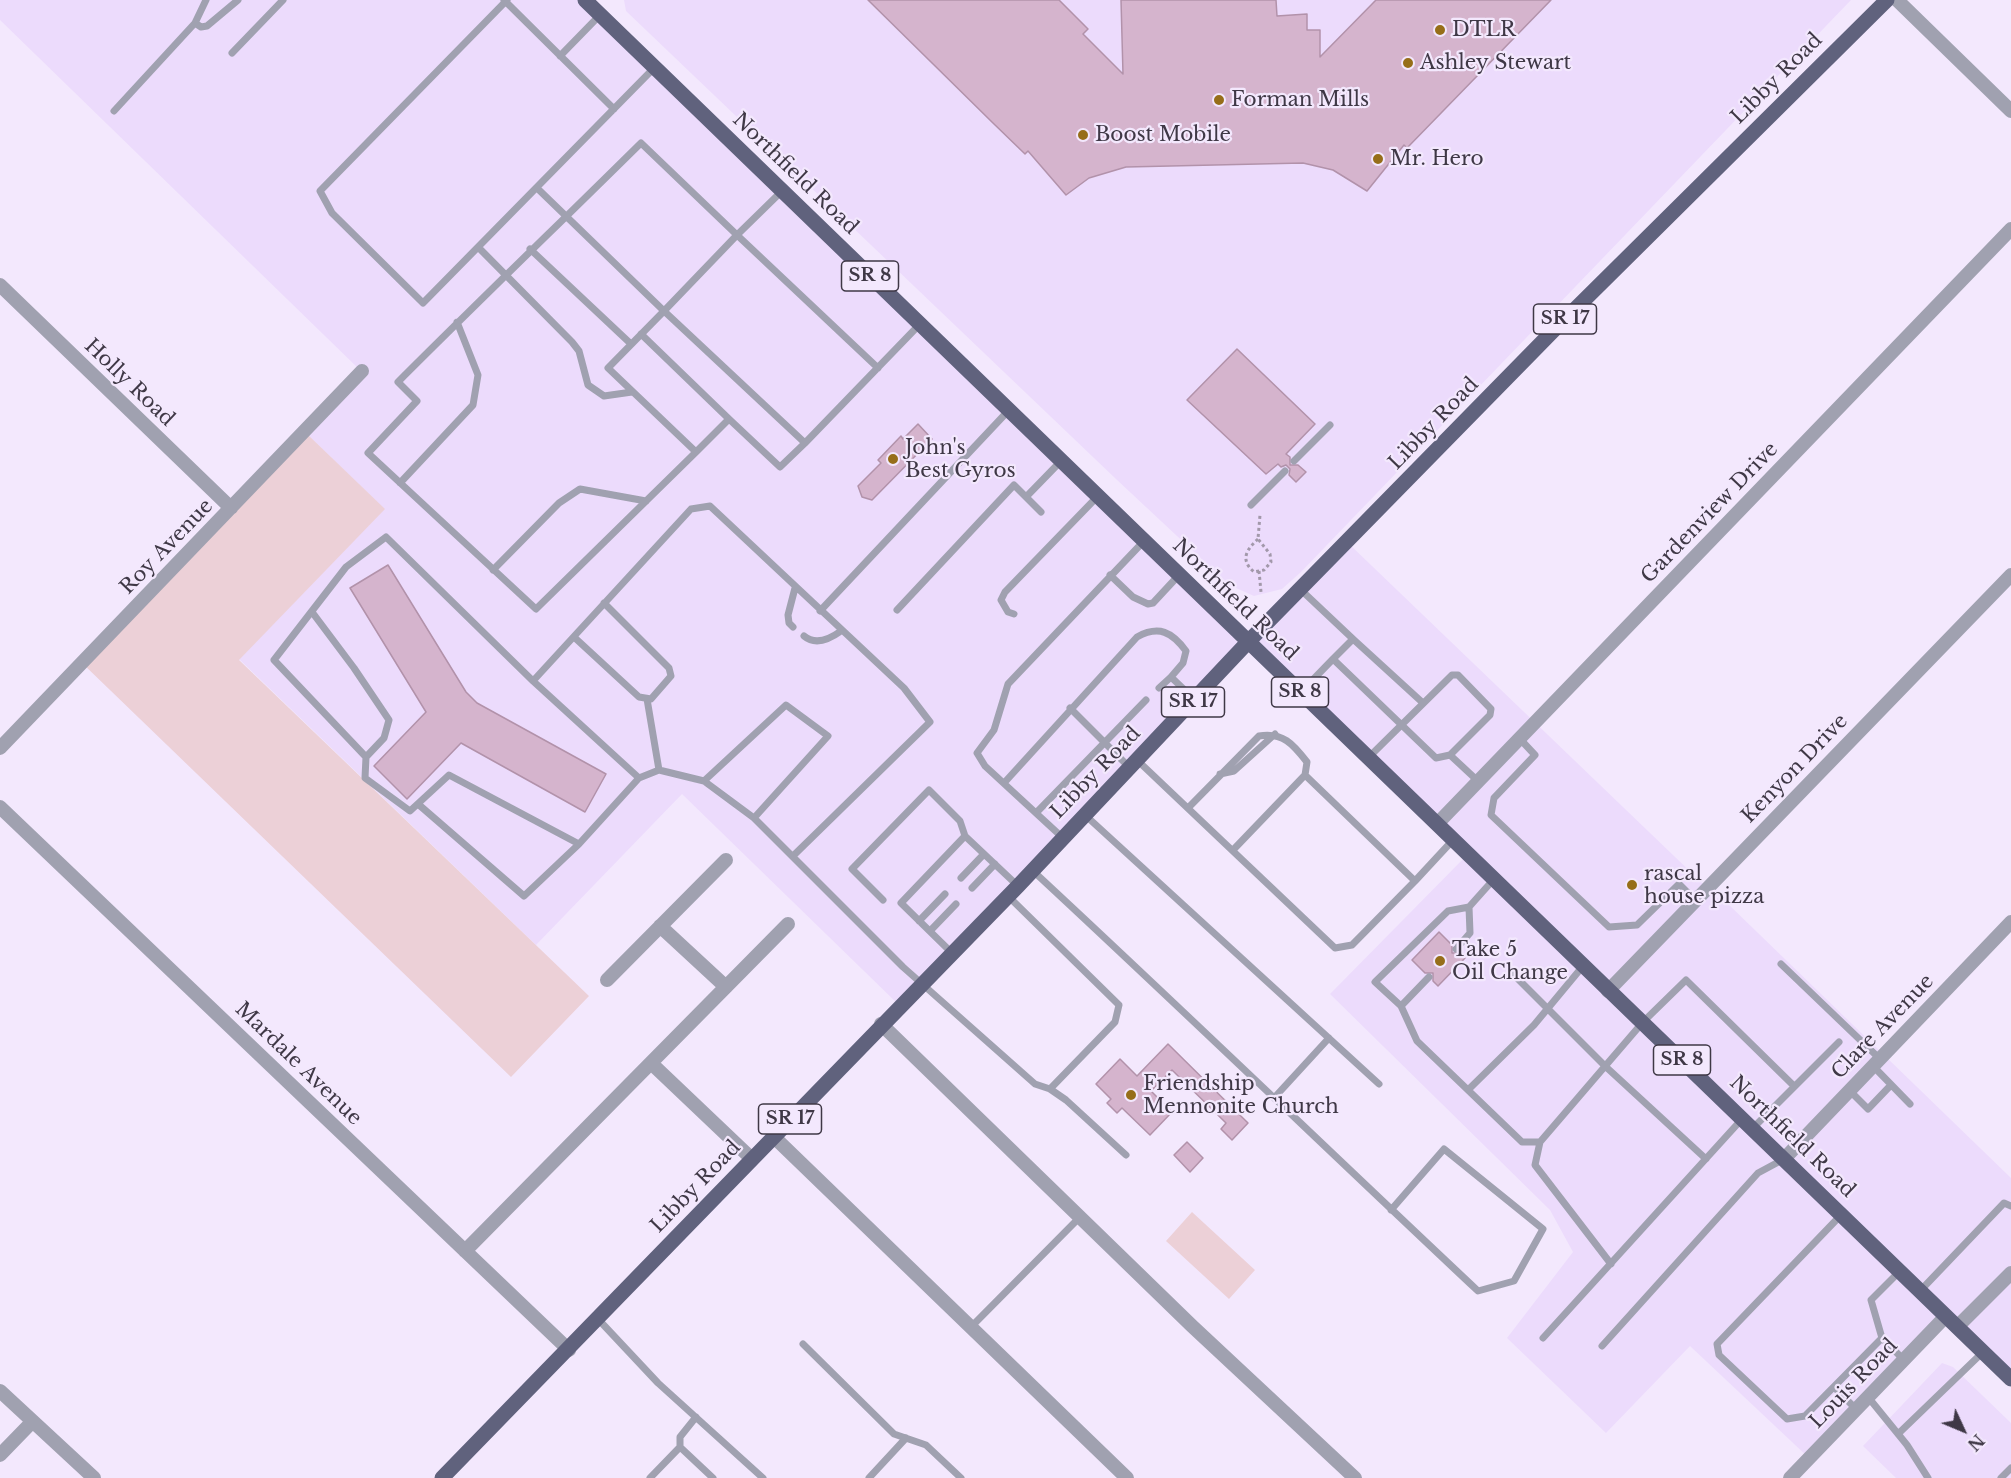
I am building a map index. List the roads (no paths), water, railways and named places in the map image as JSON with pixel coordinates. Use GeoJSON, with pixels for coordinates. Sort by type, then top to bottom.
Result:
{"type":"FeatureCollection","features":[{"type":"Feature","properties":{"kind":"main road","name":"Northfield Road"},"geometry":{"type":"LineString","coordinates":[[585,0],[2011,1379]]}},
{"type":"Feature","properties":{"kind":"main road","name":"Libby Road"},"geometry":{"type":"LineString","coordinates":[[442,1478],[569,1350],[881,1024],[1013,891],[1248,642],[1553,332],[1887,0]]}},
{"type":"Feature","properties":{"kind":"street"},"geometry":{"type":"LineString","coordinates":[[1897,0],[2011,111]]}},
{"type":"Feature","properties":{"kind":"street","name":"Gardenview Drive"},"geometry":{"type":"LineString","coordinates":[[1437,824],[2011,229]]}},
{"type":"Feature","properties":{"kind":"street","name":"Holly Road"},"geometry":{"type":"LineString","coordinates":[[0,285],[231,508]]}},
{"type":"Feature","properties":{"kind":"street","name":"Roy Avenue"},"geometry":{"type":"LineString","coordinates":[[0,748],[362,371]]}},
{"type":"Feature","properties":{"kind":"street","name":"Kenyon Drive"},"geometry":{"type":"LineString","coordinates":[[1608,991],[2011,575]]}},
{"type":"Feature","properties":{"kind":"street","name":"Mardale Avenue"},"geometry":{"type":"LineString","coordinates":[[0,807],[569,1350]]}},
{"type":"Feature","properties":{"kind":"street"},"geometry":{"type":"LineString","coordinates":[[607,980],[726,860]]}},
{"type":"Feature","properties":{"kind":"street","name":"Clare Avenue"},"geometry":{"type":"LineString","coordinates":[[1784,1159],[2011,922]]}},
{"type":"Feature","properties":{"kind":"street"},"geometry":{"type":"LineString","coordinates":[[465,1251],[788,924]]}},
{"type":"Feature","properties":{"kind":"street"},"geometry":{"type":"LineString","coordinates":[[660,926],[726,987]]}},
{"type":"Feature","properties":{"kind":"street"},"geometry":{"type":"LineString","coordinates":[[881,1024],[1355,1478]]}},
{"type":"Feature","properties":{"kind":"street"},"geometry":{"type":"LineString","coordinates":[[651,1064],[752,1159]]}},
{"type":"Feature","properties":{"kind":"street"},"geometry":{"type":"LineString","coordinates":[[774,1137],[1127,1478]]}},
{"type":"Feature","properties":{"kind":"street"},"geometry":{"type":"LineString","coordinates":[[1957,1327],[2011,1273]]}},
{"type":"Feature","properties":{"kind":"street","name":"Louis Road"},"geometry":{"type":"LineString","coordinates":[[1790,1478],[1946,1316]]}},
{"type":"Feature","properties":{"kind":"street"},"geometry":{"type":"LineString","coordinates":[[0,1391],[94,1478]]}},
{"type":"Feature","properties":{"kind":"street"},"geometry":{"type":"LineString","coordinates":[[0,1455],[32,1422]]}},
{"type":"Feature","properties":{"kind":"lane"},"geometry":{"type":"LineString","coordinates":[[114,111],[195,23],[206,0]]}},
{"type":"Feature","properties":{"kind":"lane"},"geometry":{"type":"LineString","coordinates":[[195,23],[201,27],[207,26],[238,0]]}},
{"type":"Feature","properties":{"kind":"lane"},"geometry":{"type":"LineString","coordinates":[[232,53],[283,0]]}},
{"type":"Feature","properties":{"kind":"lane"},"geometry":{"type":"LineString","coordinates":[[614,109],[505,1],[320,191],[332,213],[423,303],[538,189],[654,68]]}},
{"type":"Feature","properties":{"kind":"lane"},"geometry":{"type":"LineString","coordinates":[[560,56],[601,15]]}},
{"type":"Feature","properties":{"kind":"lane"},"geometry":{"type":"LineString","coordinates":[[729,419],[536,609],[368,453],[417,401],[398,382],[530,249],[567,218],[641,143],[878,368]]}},
{"type":"Feature","properties":{"kind":"lane"},"geometry":{"type":"LineString","coordinates":[[538,189],[805,443]]}},
{"type":"Feature","properties":{"kind":"lane"},"geometry":{"type":"LineString","coordinates":[[696,453],[608,368],[736,235],[782,191]]}},
{"type":"Feature","properties":{"kind":"lane"},"geometry":{"type":"LineString","coordinates":[[478,247],[572,342],[579,351],[588,385],[604,396],[632,392]]}},
{"type":"Feature","properties":{"kind":"lane"},"geometry":{"type":"LineString","coordinates":[[530,249],[631,344]]}},
{"type":"Feature","properties":{"kind":"lane"},"geometry":{"type":"LineString","coordinates":[[400,483],[473,405],[478,375],[457,322]]}},
{"type":"Feature","properties":{"kind":"lane"},"geometry":{"type":"LineString","coordinates":[[641,334],[780,467],[920,324]]}},
{"type":"Feature","properties":{"kind":"lane"},"geometry":{"type":"LineString","coordinates":[[820,611],[1009,410]]}},
{"type":"Feature","properties":{"kind":"lane"},"geometry":{"type":"LineString","coordinates":[[1294,461],[1330,425]]}},
{"type":"Feature","properties":{"kind":"lane"},"geometry":{"type":"LineString","coordinates":[[1026,497],[1061,461]]}},
{"type":"Feature","properties":{"kind":"lane"},"geometry":{"type":"LineString","coordinates":[[1251,505],[1285,471]]}},
{"type":"Feature","properties":{"kind":"lane"},"geometry":{"type":"LineString","coordinates":[[897,610],[1014,485],[1041,512]]}},
{"type":"Feature","properties":{"kind":"lane"},"geometry":{"type":"LineString","coordinates":[[494,570],[559,503],[580,489],[646,501]]}},
{"type":"Feature","properties":{"kind":"lane"},"geometry":{"type":"LineString","coordinates":[[1014,614],[1008,612],[1001,600],[1005,592],[1098,496]]}},
{"type":"Feature","properties":{"kind":"lane"},"geometry":{"type":"LineString","coordinates":[[533,681],[691,509],[710,506],[904,688],[930,722],[793,856]]}},
{"type":"Feature","properties":{"kind":"lane"},"geometry":{"type":"LineString","coordinates":[[366,757],[274,660],[346,567],[386,537],[533,681],[639,778]]}},
{"type":"Feature","properties":{"kind":"lane"},"geometry":{"type":"LineString","coordinates":[[1063,838],[980,760],[977,753],[994,730],[1008,684],[1144,541]]}},
{"type":"Feature","properties":{"kind":"lane"},"geometry":{"type":"LineString","coordinates":[[1110,575],[1133,597],[1148,604],[1153,603],[1179,575]]}},
{"type":"Feature","properties":{"kind":"lane"},"geometry":{"type":"LineString","coordinates":[[793,627],[789,623],[788,615],[795,588]]}},
{"type":"Feature","properties":{"kind":"lane"},"geometry":{"type":"LineString","coordinates":[[1300,589],[1423,703]]}},
{"type":"Feature","properties":{"kind":"lane"},"geometry":{"type":"LineString","coordinates":[[574,637],[639,697],[651,699],[669,680],[671,671],[604,603]]}},
{"type":"Feature","properties":{"kind":"lane"},"geometry":{"type":"LineString","coordinates":[[312,612],[389,720],[384,738],[366,757],[365,778],[410,811],[449,776],[579,844]]}},
{"type":"Feature","properties":{"kind":"lane"},"geometry":{"type":"LineString","coordinates":[[1004,783],[1137,637],[1150,630],[1162,631],[1172,636],[1186,651],[1183,663],[1159,688]]}},
{"type":"Feature","properties":{"kind":"lane"},"geometry":{"type":"LineString","coordinates":[[804,636],[809,640],[828,640],[841,631]]}},
{"type":"Feature","properties":{"kind":"lane"},"geometry":{"type":"LineString","coordinates":[[1300,693],[1353,639]]}},
{"type":"Feature","properties":{"kind":"lane"},"geometry":{"type":"LineString","coordinates":[[1333,659],[1401,725],[1436,758],[1450,755],[1490,715],[1491,709],[1458,675],[1452,675],[1423,703],[1401,725],[1368,758]]}},
{"type":"Feature","properties":{"kind":"lane"},"geometry":{"type":"LineString","coordinates":[[1171,677],[1195,700]]}},
{"type":"Feature","properties":{"kind":"lane"},"geometry":{"type":"LineString","coordinates":[[647,699],[659,770]]}},
{"type":"Feature","properties":{"kind":"lane"},"geometry":{"type":"LineString","coordinates":[[1036,813],[1146,700]]}},
{"type":"Feature","properties":{"kind":"lane"},"geometry":{"type":"LineString","coordinates":[[704,781],[786,705],[828,736],[754,818]]}},
{"type":"Feature","properties":{"kind":"lane"},"geometry":{"type":"LineString","coordinates":[[1070,708],[1104,742],[1189,807],[1335,948],[1352,945],[1453,840]]}},
{"type":"Feature","properties":{"kind":"lane"},"geometry":{"type":"LineString","coordinates":[[1189,807],[1259,736],[1275,734],[1295,746],[1307,762],[1305,775],[1234,849]]}},
{"type":"Feature","properties":{"kind":"lane"},"geometry":{"type":"LineString","coordinates":[[1520,739],[1535,755],[1494,798],[1491,815],[1609,927],[1637,925],[1679,884],[1695,900]]}},
{"type":"Feature","properties":{"kind":"lane"},"geometry":{"type":"LineString","coordinates":[[1450,755],[1479,782]]}},
{"type":"Feature","properties":{"kind":"lane"},"geometry":{"type":"LineString","coordinates":[[418,804],[524,896],[579,844],[639,778],[659,770],[704,781],[754,818],[922,983],[1035,1084],[1050,1089],[1066,1100],[1126,1155]]}},
{"type":"Feature","properties":{"kind":"lane"},"geometry":{"type":"LineString","coordinates":[[1305,775],[1415,881]]}},
{"type":"Feature","properties":{"kind":"lane"},"geometry":{"type":"LineString","coordinates":[[883,900],[852,869],[929,790],[960,821],[965,836],[994,864],[1013,891],[1119,1005],[1115,1022],[1050,1089]]}},
{"type":"Feature","properties":{"kind":"lane"},"geometry":{"type":"LineString","coordinates":[[1085,814],[1379,1084]]}},
{"type":"Feature","properties":{"kind":"lane"},"geometry":{"type":"LineString","coordinates":[[952,953],[901,903],[965,836]]}},
{"type":"Feature","properties":{"kind":"lane"},"geometry":{"type":"LineString","coordinates":[[961,878],[984,854]]}},
{"type":"Feature","properties":{"kind":"lane"},"geometry":{"type":"LineString","coordinates":[[972,888],[994,864]]}},
{"type":"Feature","properties":{"kind":"lane"},"geometry":{"type":"LineString","coordinates":[[1032,870],[1391,1210],[1478,1291],[1514,1281],[1543,1229],[1444,1149],[1391,1210]]}},
{"type":"Feature","properties":{"kind":"lane"},"geometry":{"type":"LineString","coordinates":[[1494,879],[1469,907],[1448,911],[1375,982],[1401,1006],[1417,1041],[1522,1142],[1540,1142]]}},
{"type":"Feature","properties":{"kind":"lane"},"geometry":{"type":"LineString","coordinates":[[919,921],[945,894]]}},
{"type":"Feature","properties":{"kind":"lane"},"geometry":{"type":"LineString","coordinates":[[930,932],[956,904]]}},
{"type":"Feature","properties":{"kind":"lane"},"geometry":{"type":"LineString","coordinates":[[1456,949],[1470,933],[1469,907]]}},
{"type":"Feature","properties":{"kind":"lane"},"geometry":{"type":"LineString","coordinates":[[1780,964],[1876,1063],[1891,1085],[1910,1104]]}},
{"type":"Feature","properties":{"kind":"lane"},"geometry":{"type":"LineString","coordinates":[[1468,1090],[1534,1025],[1546,1007],[1583,966]]}},
{"type":"Feature","properties":{"kind":"lane"},"geometry":{"type":"LineString","coordinates":[[1510,971],[1605,1066],[1706,1159]]}},
{"type":"Feature","properties":{"kind":"lane"},"geometry":{"type":"LineString","coordinates":[[1401,1006],[1429,977]]}},
{"type":"Feature","properties":{"kind":"lane"},"geometry":{"type":"LineString","coordinates":[[1611,1264],[1535,1165],[1540,1142],[1643,1022],[1686,980],[1794,1086]]}},
{"type":"Feature","properties":{"kind":"lane"},"geometry":{"type":"LineString","coordinates":[[1274,1098],[1329,1038]]}},
{"type":"Feature","properties":{"kind":"lane"},"geometry":{"type":"LineString","coordinates":[[1543,1338],[1706,1159],[1794,1086],[1839,1042]]}},
{"type":"Feature","properties":{"kind":"lane"},"geometry":{"type":"LineString","coordinates":[[1850,1090],[1868,1109],[1891,1085]]}},
{"type":"Feature","properties":{"kind":"lane"},"geometry":{"type":"LineString","coordinates":[[1602,1346],[1758,1173],[1784,1159]]}},
{"type":"Feature","properties":{"kind":"lane"},"geometry":{"type":"LineString","coordinates":[[1920,1291],[2004,1203],[2011,1206]]}},
{"type":"Feature","properties":{"kind":"lane"},"geometry":{"type":"LineString","coordinates":[[1841,1215],[1717,1344],[1719,1355],[1787,1419],[1805,1416],[1882,1338]]}},
{"type":"Feature","properties":{"kind":"lane"},"geometry":{"type":"LineString","coordinates":[[971,1327],[1080,1216]]}},
{"type":"Feature","properties":{"kind":"lane"},"geometry":{"type":"LineString","coordinates":[[1899,1272],[1871,1300],[1882,1338],[1904,1360]]}},
{"type":"Feature","properties":{"kind":"lane"},"geometry":{"type":"LineString","coordinates":[[598,1319],[658,1383],[763,1478]]}},
{"type":"Feature","properties":{"kind":"lane"},"geometry":{"type":"LineString","coordinates":[[803,1344],[894,1434],[926,1445],[961,1478]]}},
{"type":"Feature","properties":{"kind":"lane"},"geometry":{"type":"LineString","coordinates":[[1898,1434],[1983,1352]]}},
{"type":"Feature","properties":{"kind":"lane"},"geometry":{"type":"LineString","coordinates":[[1834,1387],[1856,1409]]}},
{"type":"Feature","properties":{"kind":"lane"},"geometry":{"type":"LineString","coordinates":[[1868,1397],[1898,1434],[1928,1478]]}},
{"type":"Feature","properties":{"kind":"lane"},"geometry":{"type":"LineString","coordinates":[[650,1478],[680,1447],[680,1437],[696,1417]]}},
{"type":"Feature","properties":{"kind":"lane"},"geometry":{"type":"LineString","coordinates":[[869,1478],[906,1438]]}},
{"type":"Feature","properties":{"kind":"lane"},"geometry":{"type":"LineString","coordinates":[[680,1447],[713,1478]]}},
{"type":"Feature","properties":{"kind":"lane"},"geometry":{"type":"LineString","coordinates":[[2001,1478],[2011,1468]]}},
{"type":"Feature","properties":{"kind":"place","name":"DTLR"},"geometry":{"type":"Point","coordinates":[1440,30]}},
{"type":"Feature","properties":{"kind":"place","name":"Ashley Stewart"},"geometry":{"type":"Point","coordinates":[1408,63]}},
{"type":"Feature","properties":{"kind":"place","name":"Forman Mills"},"geometry":{"type":"Point","coordinates":[1219,100]}},
{"type":"Feature","properties":{"kind":"place","name":"Boost Mobile"},"geometry":{"type":"Point","coordinates":[1083,135]}},
{"type":"Feature","properties":{"kind":"place","name":"Mr. Hero"},"geometry":{"type":"Point","coordinates":[1378,159]}},
{"type":"Feature","properties":{"kind":"place","name":"John's Best Gyros"},"geometry":{"type":"Point","coordinates":[893,459]}},
{"type":"Feature","properties":{"kind":"place","name":"rascal house pizza"},"geometry":{"type":"Point","coordinates":[1632,885]}},
{"type":"Feature","properties":{"kind":"place","name":"Take 5 Oil Change"},"geometry":{"type":"Point","coordinates":[1440,961]}},
{"type":"Feature","properties":{"kind":"place","name":"Friendship Mennonite Church"},"geometry":{"type":"Point","coordinates":[1131,1095]}}]}
